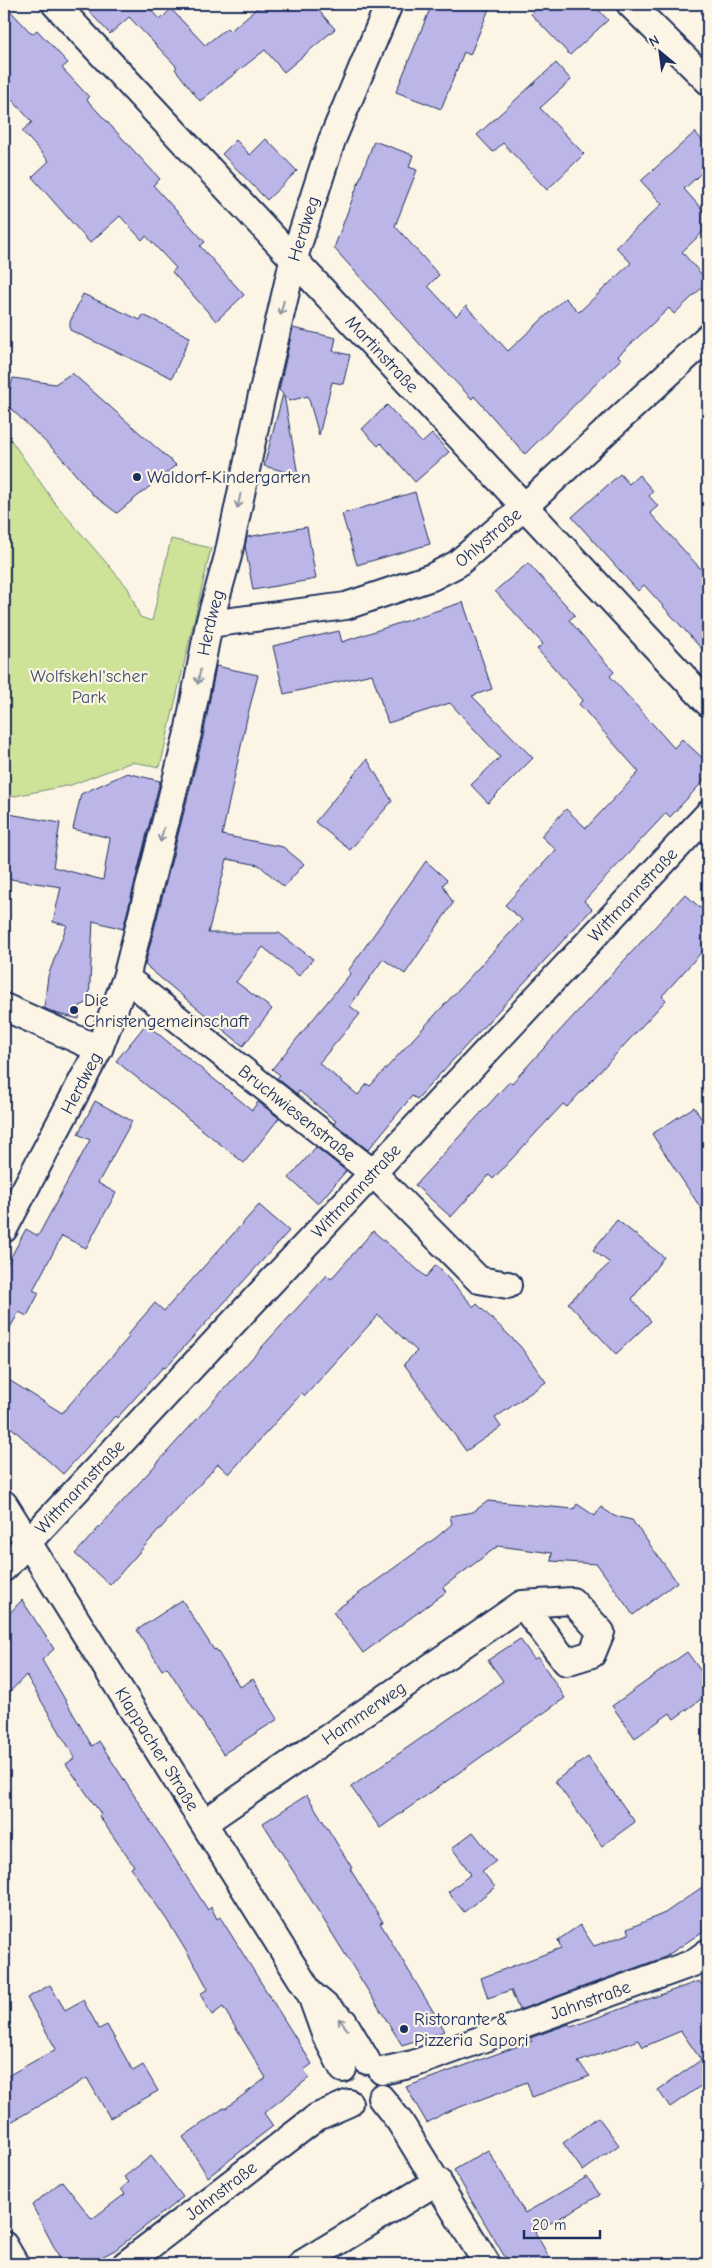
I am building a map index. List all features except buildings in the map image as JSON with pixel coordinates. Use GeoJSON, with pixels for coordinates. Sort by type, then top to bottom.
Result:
{"type":"FeatureCollection","features":[{"type":"Feature","properties":{"kind":"street","name":"Martinstraße"},"geometry":{"type":"LineString","coordinates":[[55,4],[293,261],[708,703]]}},
{"type":"Feature","properties":{"kind":"street","name":"Herdweg"},"geometry":{"type":"LineString","coordinates":[[4,1229],[99,1049],[126,978],[188,733],[209,624],[228,556],[259,408],[293,261],[332,140],[389,4]]}},
{"type":"Feature","properties":{"kind":"street"},"geometry":{"type":"LineString","coordinates":[[630,4],[708,82]]}},
{"type":"Feature","properties":{"kind":"street","name":"Ohlystraße"},"geometry":{"type":"LineString","coordinates":[[209,624],[346,606],[432,577],[457,564],[524,507],[708,337]]}},
{"type":"Feature","properties":{"kind":"street","name":"Wittmannstraße"},"geometry":{"type":"LineString","coordinates":[[4,1568],[708,814]]}},
{"type":"Feature","properties":{"kind":"street","name":"Bruchwiesenstraße"},"geometry":{"type":"LineString","coordinates":[[126,978],[373,1173],[479,1280],[508,1285]]}},
{"type":"Feature","properties":{"kind":"street"},"geometry":{"type":"LineString","coordinates":[[4,1007],[99,1049]]}},
{"type":"Feature","properties":{"kind":"street","name":"Klappacher Straße"},"geometry":{"type":"LineString","coordinates":[[4,1504],[311,1995],[325,2034],[364,2085]]}},
{"type":"Feature","properties":{"kind":"street","name":"Hammerweg"},"geometry":{"type":"LineString","coordinates":[[204,1823],[522,1604]]}},
{"type":"Feature","properties":{"kind":"street","name":"Jahnstraße"},"geometry":{"type":"LineString","coordinates":[[126,2264],[317,2117],[364,2085],[413,2064],[693,1963],[708,1952]]}},
{"type":"Feature","properties":{"kind":"street"},"geometry":{"type":"LineString","coordinates":[[364,2085],[400,2122],[438,2181],[487,2264]]}},
{"type":"Feature","properties":{"kind":"street"},"geometry":{"type":"LineString","coordinates":[[301,2264],[438,2181]]}},
{"type":"Feature","properties":{"kind":"street"},"geometry":{"type":"LineString","coordinates":[[4,2245],[15,2264]]}},
{"type":"Feature","properties":{"kind":"green space","name":"Wolfskehl'scher Park"},"geometry":{"type":"Polygon","coordinates":[[[4,430],[54,502],[128,588],[140,617],[152,621],[171,539],[211,548],[160,767],[132,762],[71,785],[4,798],[4,430]]]}},
{"type":"Feature","properties":{"kind":"place","name":"Waldorf-Kindergarten"},"geometry":{"type":"Point","coordinates":[137,477]}},
{"type":"Feature","properties":{"kind":"place","name":"Die Christengemeinschaft"},"geometry":{"type":"Point","coordinates":[74,1010]}},
{"type":"Feature","properties":{"kind":"place","name":"Ristorante & Pizzeria Sapori"},"geometry":{"type":"Point","coordinates":[404,2029]}}]}
